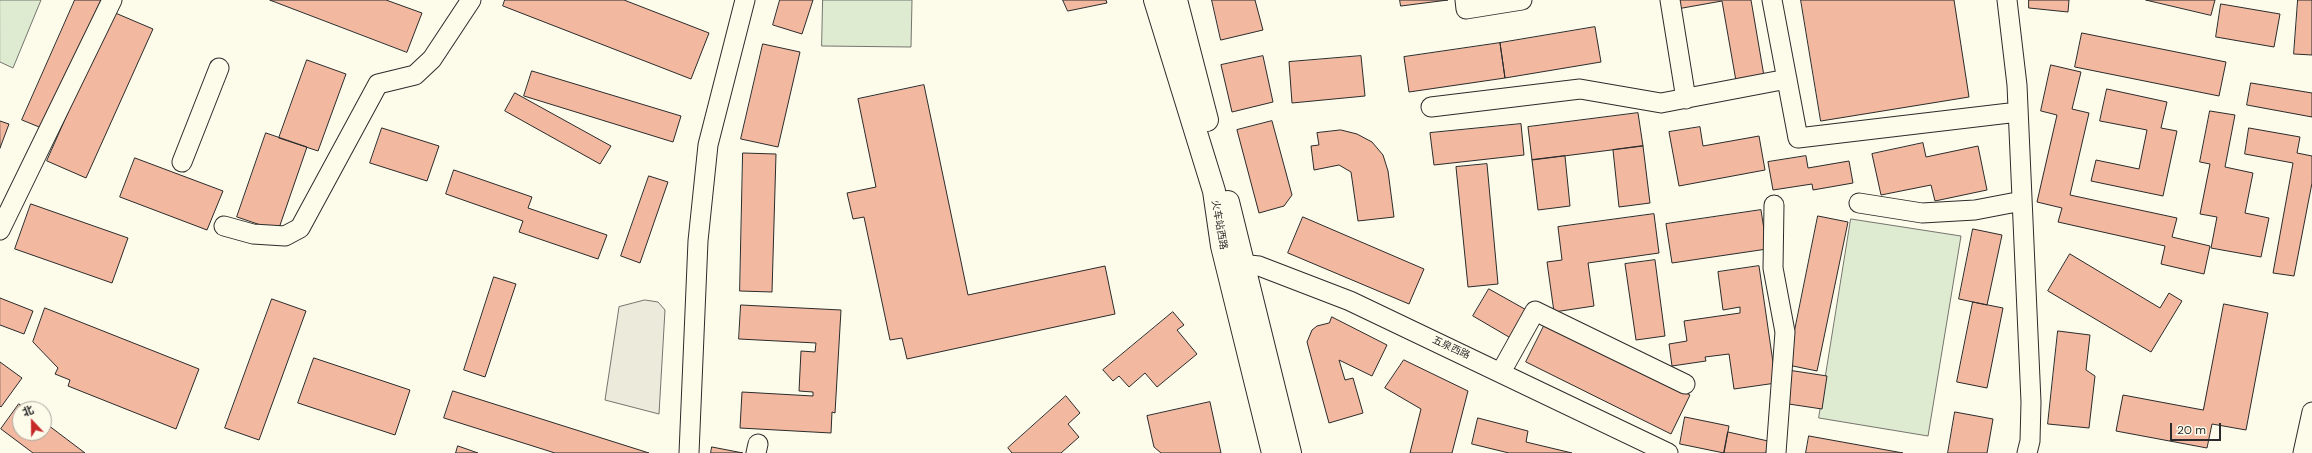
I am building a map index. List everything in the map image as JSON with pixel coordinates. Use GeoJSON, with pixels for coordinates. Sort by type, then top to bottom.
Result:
{"type":"FeatureCollection","features":[{"type":"Feature","properties":{"kind":"main road","name":"火车站西路"},"geometry":{"type":"LineString","coordinates":[[1155,0],[1214,191],[1290,453]]}},
{"type":"Feature","properties":{"kind":"main road","name":"火车站西路"},"geometry":{"type":"LineString","coordinates":[[1176,0],[1235,264],[1273,453]]}},
{"type":"Feature","properties":{"kind":"street"},"geometry":{"type":"LineString","coordinates":[[0,230],[112,0]]}},
{"type":"Feature","properties":{"kind":"street"},"geometry":{"type":"LineString","coordinates":[[224,226],[253,234],[285,236],[300,228],[378,84],[415,75],[432,59],[471,0]]}},
{"type":"Feature","properties":{"kind":"street"},"geometry":{"type":"LineString","coordinates":[[689,453],[698,241],[708,145],[745,0]]}},
{"type":"Feature","properties":{"kind":"street"},"geometry":{"type":"LineString","coordinates":[[1465,0],[1466,9],[1522,0]]}},
{"type":"Feature","properties":{"kind":"street"},"geometry":{"type":"LineString","coordinates":[[1670,0],[1686,99]]}},
{"type":"Feature","properties":{"kind":"street"},"geometry":{"type":"LineString","coordinates":[[1772,0],[1798,138],[2018,112]]}},
{"type":"Feature","properties":{"kind":"street"},"geometry":{"type":"LineString","coordinates":[[2008,0],[2018,112],[2031,402],[2030,440],[2026,453]]}},
{"type":"Feature","properties":{"kind":"street"},"geometry":{"type":"LineString","coordinates":[[182,162],[219,68]]}},
{"type":"Feature","properties":{"kind":"street"},"geometry":{"type":"LineString","coordinates":[[1431,107],[1580,89],[1661,103],[1787,79]]}},
{"type":"Feature","properties":{"kind":"street"},"geometry":{"type":"LineString","coordinates":[[1860,203],[1922,213],[1975,210],[2022,201]]}},
{"type":"Feature","properties":{"kind":"street"},"geometry":{"type":"LineString","coordinates":[[1774,205],[1773,268],[1785,332],[1776,453]]}},
{"type":"Feature","properties":{"kind":"street","name":"五泉西路"},"geometry":{"type":"LineString","coordinates":[[1235,264],[1259,266],[1350,301],[1668,453]]}},
{"type":"Feature","properties":{"kind":"street"},"geometry":{"type":"LineString","coordinates":[[1501,372],[1535,311],[1685,384]]}},
{"type":"Feature","properties":{"kind":"street"},"geometry":{"type":"LineString","coordinates":[[2303,453],[2312,412]]}},
{"type":"Feature","properties":{"kind":"green space"},"geometry":{"type":"Polygon","coordinates":[[[0,0],[41,0],[13,68],[0,62],[0,0]]]}},
{"type":"Feature","properties":{"kind":"green space"},"geometry":{"type":"Polygon","coordinates":[[[823,0],[912,0],[911,47],[822,46],[823,0]]]}},
{"type":"Feature","properties":{"kind":"green space"},"geometry":{"type":"Polygon","coordinates":[[[1851,219],[1961,236],[1928,436],[1819,418],[1851,219]]]}},
{"type":"Feature","properties":{"kind":"shaded area"},"geometry":{"type":"Polygon","coordinates":[[[645,300],[658,302],[665,310],[659,414],[605,400],[619,307],[645,300]]]}},
{"type":"Feature","properties":{"kind":"building"},"geometry":{"type":"Polygon","coordinates":[[[75,0],[101,0],[44,129],[22,120],[75,0]]]}},
{"type":"Feature","properties":{"kind":"building"},"geometry":{"type":"Polygon","coordinates":[[[270,0],[386,0],[422,13],[407,52],[270,0]]]}},
{"type":"Feature","properties":{"kind":"building"},"geometry":{"type":"Polygon","coordinates":[[[505,0],[624,0],[709,33],[691,79],[503,6],[505,0]]]}},
{"type":"Feature","properties":{"kind":"building"},"geometry":{"type":"Polygon","coordinates":[[[780,0],[813,0],[802,34],[773,25],[780,0]]]}},
{"type":"Feature","properties":{"kind":"building"},"geometry":{"type":"Polygon","coordinates":[[[1063,0],[1106,0],[1107,3],[1068,11],[1063,0]]]}},
{"type":"Feature","properties":{"kind":"building"},"geometry":{"type":"Polygon","coordinates":[[[1212,0],[1255,0],[1263,30],[1221,40],[1212,0]]]}},
{"type":"Feature","properties":{"kind":"building"},"geometry":{"type":"Polygon","coordinates":[[[1400,0],[1448,0],[1401,6],[1400,0]]]}},
{"type":"Feature","properties":{"kind":"building"},"geometry":{"type":"Polygon","coordinates":[[[1675,0],[1751,0],[1764,76],[1736,81],[1722,1],[1677,9],[1675,0]]]}},
{"type":"Feature","properties":{"kind":"building"},"geometry":{"type":"Polygon","coordinates":[[[1801,0],[1954,0],[1969,97],[1821,121],[1801,0]]]}},
{"type":"Feature","properties":{"kind":"building"},"geometry":{"type":"Polygon","coordinates":[[[2029,0],[2069,0],[2068,12],[2029,8],[2029,0]]]}},
{"type":"Feature","properties":{"kind":"building"},"geometry":{"type":"Polygon","coordinates":[[[2146,0],[2215,0],[2211,15],[2146,0]]]}},
{"type":"Feature","properties":{"kind":"building"},"geometry":{"type":"Polygon","coordinates":[[[2298,0],[2312,0],[2312,55],[2294,54],[2298,0]]]}},
{"type":"Feature","properties":{"kind":"building"},"geometry":{"type":"Polygon","coordinates":[[[2221,4],[2280,14],[2274,47],[2216,37],[2221,4]]]}},
{"type":"Feature","properties":{"kind":"building"},"geometry":{"type":"Polygon","coordinates":[[[113,12],[153,29],[86,178],[47,161],[113,12]]]}},
{"type":"Feature","properties":{"kind":"building"},"geometry":{"type":"Polygon","coordinates":[[[1595,27],[1601,62],[1505,78],[1500,43],[1595,27]]]}},
{"type":"Feature","properties":{"kind":"building"},"geometry":{"type":"Polygon","coordinates":[[[2082,33],[2226,62],[2219,96],[2075,67],[2082,33]]]}},
{"type":"Feature","properties":{"kind":"building"},"geometry":{"type":"Polygon","coordinates":[[[1500,43],[1505,78],[1409,92],[1404,57],[1500,43]]]}},
{"type":"Feature","properties":{"kind":"building"},"geometry":{"type":"Polygon","coordinates":[[[763,44],[800,52],[778,147],[741,139],[763,44]]]}},
{"type":"Feature","properties":{"kind":"building"},"geometry":{"type":"Polygon","coordinates":[[[1263,56],[1273,102],[1232,112],[1221,65],[1263,56]]]}},
{"type":"Feature","properties":{"kind":"building"},"geometry":{"type":"Polygon","coordinates":[[[1361,56],[1365,96],[1292,103],[1289,62],[1361,56]]]}},
{"type":"Feature","properties":{"kind":"building"},"geometry":{"type":"Polygon","coordinates":[[[307,60],[346,74],[318,151],[279,138],[307,60]]]}},
{"type":"Feature","properties":{"kind":"building"},"geometry":{"type":"Polygon","coordinates":[[[2051,65],[2081,72],[2072,109],[2089,113],[2070,195],[2177,218],[2172,237],[2210,246],[2204,274],[2161,264],[2165,246],[2058,222],[2062,208],[2037,202],[2057,115],[2041,111],[2051,65]]]}},
{"type":"Feature","properties":{"kind":"building"},"geometry":{"type":"Polygon","coordinates":[[[532,71],[681,116],[673,142],[524,96],[532,71]]]}},
{"type":"Feature","properties":{"kind":"building"},"geometry":{"type":"Polygon","coordinates":[[[2251,83],[2312,93],[2312,117],[2247,105],[2251,83]]]}},
{"type":"Feature","properties":{"kind":"building"},"geometry":{"type":"Polygon","coordinates":[[[924,85],[968,295],[1105,266],[1115,314],[907,359],[902,338],[890,340],[864,217],[853,219],[847,193],[876,187],[858,99],[924,85]]]}},
{"type":"Feature","properties":{"kind":"building"},"geometry":{"type":"Polygon","coordinates":[[[2107,89],[2167,102],[2161,128],[2177,131],[2163,196],[2091,181],[2096,160],[2139,169],[2147,130],[2100,121],[2107,89]]]}},
{"type":"Feature","properties":{"kind":"building"},"geometry":{"type":"Polygon","coordinates":[[[515,93],[611,146],[600,164],[505,111],[515,93]]]}},
{"type":"Feature","properties":{"kind":"building"},"geometry":{"type":"Polygon","coordinates":[[[2210,111],[2235,115],[2225,167],[2253,173],[2245,213],[2269,218],[2261,257],[2211,248],[2217,217],[2200,214],[2210,164],[2200,162],[2210,111]]]}},
{"type":"Feature","properties":{"kind":"building"},"geometry":{"type":"Polygon","coordinates":[[[1638,113],[1643,146],[1532,160],[1528,127],[1638,113]]]}},
{"type":"Feature","properties":{"kind":"building"},"geometry":{"type":"Polygon","coordinates":[[[0,121],[9,124],[0,148],[0,121]]]}},
{"type":"Feature","properties":{"kind":"building"},"geometry":{"type":"Polygon","coordinates":[[[1272,121],[1292,195],[1284,206],[1259,213],[1237,130],[1272,121]]]}},
{"type":"Feature","properties":{"kind":"building"},"geometry":{"type":"Polygon","coordinates":[[[1521,124],[1524,155],[1434,165],[1430,133],[1521,124]]]}},
{"type":"Feature","properties":{"kind":"building"},"geometry":{"type":"Polygon","coordinates":[[[1700,127],[1703,146],[1759,136],[1765,170],[1679,186],[1669,132],[1700,127]]]}},
{"type":"Feature","properties":{"kind":"building"},"geometry":{"type":"Polygon","coordinates":[[[382,128],[439,146],[427,181],[370,163],[382,128]]]}},
{"type":"Feature","properties":{"kind":"building"},"geometry":{"type":"Polygon","coordinates":[[[2249,128],[2300,137],[2297,153],[2312,156],[2312,183],[2294,276],[2273,273],[2293,163],[2245,154],[2249,128]]]}},
{"type":"Feature","properties":{"kind":"building"},"geometry":{"type":"Polygon","coordinates":[[[1341,130],[1357,134],[1372,142],[1383,155],[1388,171],[1394,217],[1358,221],[1351,172],[1339,165],[1314,170],[1311,146],[1319,145],[1317,133],[1341,130]]]}},
{"type":"Feature","properties":{"kind":"building"},"geometry":{"type":"Polygon","coordinates":[[[266,133],[307,147],[278,231],[237,217],[266,133]]]}},
{"type":"Feature","properties":{"kind":"building"},"geometry":{"type":"Polygon","coordinates":[[[1923,143],[1926,157],[1978,146],[1987,190],[1935,201],[1931,185],[1881,195],[1872,154],[1923,143]]]}},
{"type":"Feature","properties":{"kind":"building"},"geometry":{"type":"Polygon","coordinates":[[[1643,146],[1650,203],[1619,207],[1613,150],[1643,146]]]}},
{"type":"Feature","properties":{"kind":"building"},"geometry":{"type":"Polygon","coordinates":[[[743,153],[776,154],[772,292],[740,291],[743,153]]]}},
{"type":"Feature","properties":{"kind":"building"},"geometry":{"type":"Polygon","coordinates":[[[1565,156],[1570,206],[1538,210],[1532,160],[1565,156]]]}},
{"type":"Feature","properties":{"kind":"building"},"geometry":{"type":"Polygon","coordinates":[[[1806,156],[1808,168],[1849,161],[1853,183],[1813,190],[1812,184],[1773,190],[1768,162],[1806,156]]]}},
{"type":"Feature","properties":{"kind":"building"},"geometry":{"type":"Polygon","coordinates":[[[135,158],[223,191],[207,230],[120,197],[135,158]]]}},
{"type":"Feature","properties":{"kind":"building"},"geometry":{"type":"Polygon","coordinates":[[[1487,164],[1498,284],[1468,287],[1456,167],[1487,164]]]}},
{"type":"Feature","properties":{"kind":"building"},"geometry":{"type":"Polygon","coordinates":[[[454,170],[532,197],[528,208],[607,235],[598,259],[519,232],[523,221],[446,194],[454,170]]]}},
{"type":"Feature","properties":{"kind":"building"},"geometry":{"type":"Polygon","coordinates":[[[649,176],[668,182],[640,263],[621,256],[649,176]]]}},
{"type":"Feature","properties":{"kind":"building"},"geometry":{"type":"Polygon","coordinates":[[[31,204],[128,238],[112,283],[15,249],[31,204]]]}},
{"type":"Feature","properties":{"kind":"building"},"geometry":{"type":"Polygon","coordinates":[[[1761,210],[1767,249],[1672,263],[1666,224],[1761,210]]]}},
{"type":"Feature","properties":{"kind":"building"},"geometry":{"type":"Polygon","coordinates":[[[1654,214],[1659,253],[1588,263],[1594,306],[1554,312],[1547,262],[1562,260],[1558,227],[1654,214]]]}},
{"type":"Feature","properties":{"kind":"building"},"geometry":{"type":"Polygon","coordinates":[[[1818,216],[1848,222],[1817,371],[1788,365],[1818,216]]]}},
{"type":"Feature","properties":{"kind":"building"},"geometry":{"type":"Polygon","coordinates":[[[1303,217],[1424,269],[1409,304],[1288,253],[1303,217]]]}},
{"type":"Feature","properties":{"kind":"building"},"geometry":{"type":"Polygon","coordinates":[[[1973,229],[2002,235],[1987,305],[1959,299],[1973,229]]]}},
{"type":"Feature","properties":{"kind":"building"},"geometry":{"type":"Polygon","coordinates":[[[2070,254],[2160,308],[2169,293],[2182,301],[2151,352],[2048,291],[2070,254]]]}},
{"type":"Feature","properties":{"kind":"building"},"geometry":{"type":"Polygon","coordinates":[[[1655,260],[1665,336],[1636,340],[1625,264],[1655,260]]]}},
{"type":"Feature","properties":{"kind":"building"},"geometry":{"type":"Polygon","coordinates":[[[1759,266],[1776,383],[1734,389],[1729,354],[1705,357],[1706,361],[1672,366],[1669,344],[1687,341],[1684,321],[1740,313],[1740,307],[1723,310],[1718,272],[1759,266]]]}},
{"type":"Feature","properties":{"kind":"building"},"geometry":{"type":"Polygon","coordinates":[[[494,277],[516,284],[485,377],[464,370],[494,277]]]}},
{"type":"Feature","properties":{"kind":"building"},"geometry":{"type":"Polygon","coordinates":[[[1489,289],[1530,312],[1514,340],[1473,316],[1489,289]]]}},
{"type":"Feature","properties":{"kind":"building"},"geometry":{"type":"Polygon","coordinates":[[[0,298],[33,311],[24,334],[0,325],[0,298]]]}},
{"type":"Feature","properties":{"kind":"building"},"geometry":{"type":"Polygon","coordinates":[[[272,299],[306,311],[259,440],[225,428],[272,299]]]}},
{"type":"Feature","properties":{"kind":"building"},"geometry":{"type":"Polygon","coordinates":[[[1973,302],[2003,308],[1987,388],[1957,382],[1973,302]]]}},
{"type":"Feature","properties":{"kind":"building"},"geometry":{"type":"Polygon","coordinates":[[[2224,304],[2268,313],[2246,430],[2212,424],[2207,448],[2116,431],[2123,395],[2203,410],[2224,304]]]}},
{"type":"Feature","properties":{"kind":"building"},"geometry":{"type":"Polygon","coordinates":[[[741,305],[841,310],[835,413],[832,412],[831,433],[740,428],[742,392],[813,396],[813,392],[799,391],[801,351],[815,352],[816,343],[739,339],[741,305]]]}},
{"type":"Feature","properties":{"kind":"building"},"geometry":{"type":"Polygon","coordinates":[[[45,308],[199,369],[176,429],[68,386],[70,380],[55,374],[58,368],[33,342],[45,308]]]}},
{"type":"Feature","properties":{"kind":"building"},"geometry":{"type":"Polygon","coordinates":[[[1173,312],[1184,325],[1177,330],[1197,354],[1157,387],[1145,373],[1129,387],[1119,376],[1113,381],[1103,370],[1173,312]]]}},
{"type":"Feature","properties":{"kind":"building"},"geometry":{"type":"Polygon","coordinates":[[[1332,317],[1387,345],[1372,376],[1339,360],[1345,380],[1353,378],[1363,413],[1329,423],[1307,342],[1312,330],[1317,326],[1329,323],[1332,317]]]}},
{"type":"Feature","properties":{"kind":"building"},"geometry":{"type":"Polygon","coordinates":[[[1545,324],[1690,395],[1671,434],[1526,362],[1545,324]]]}},
{"type":"Feature","properties":{"kind":"building"},"geometry":{"type":"Polygon","coordinates":[[[2058,331],[2090,335],[2086,370],[2095,376],[2089,428],[2048,424],[2058,331]]]}},
{"type":"Feature","properties":{"kind":"building"},"geometry":{"type":"Polygon","coordinates":[[[314,358],[410,390],[395,435],[298,403],[314,358]]]}},
{"type":"Feature","properties":{"kind":"building"},"geometry":{"type":"Polygon","coordinates":[[[1404,360],[1468,391],[1452,453],[1410,453],[1421,409],[1385,388],[1404,360]]]}},
{"type":"Feature","properties":{"kind":"building"},"geometry":{"type":"Polygon","coordinates":[[[0,362],[22,378],[1,407],[0,406],[0,362]]]}},
{"type":"Feature","properties":{"kind":"building"},"geometry":{"type":"Polygon","coordinates":[[[1788,370],[1827,376],[1822,409],[1782,403],[1788,370]]]}},
{"type":"Feature","properties":{"kind":"building"},"geometry":{"type":"Polygon","coordinates":[[[453,391],[649,453],[555,453],[444,418],[453,391]]]}},
{"type":"Feature","properties":{"kind":"building"},"geometry":{"type":"Polygon","coordinates":[[[1066,396],[1080,413],[1068,424],[1079,437],[1061,453],[1012,453],[1008,448],[1066,396]]]}},
{"type":"Feature","properties":{"kind":"building"},"geometry":{"type":"Polygon","coordinates":[[[1210,402],[1221,453],[1161,453],[1154,447],[1147,416],[1210,402]]]}},
{"type":"Feature","properties":{"kind":"building"},"geometry":{"type":"Polygon","coordinates":[[[1955,412],[1993,419],[1987,453],[1948,453],[1955,412]]]}},
{"type":"Feature","properties":{"kind":"building"},"geometry":{"type":"Polygon","coordinates":[[[12,414],[12,437],[1,429],[12,414]]]}},
{"type":"Feature","properties":{"kind":"building"},"geometry":{"type":"Polygon","coordinates":[[[1685,417],[1729,426],[1724,453],[1680,444],[1685,417]]]}},
{"type":"Feature","properties":{"kind":"building"},"geometry":{"type":"Polygon","coordinates":[[[1478,418],[1528,431],[1526,442],[1572,453],[1509,453],[1472,444],[1478,418]]]}},
{"type":"Feature","properties":{"kind":"building"},"geometry":{"type":"Polygon","coordinates":[[[52,428],[85,453],[33,453],[17,441],[52,441],[52,428]]]}},
{"type":"Feature","properties":{"kind":"building"},"geometry":{"type":"Polygon","coordinates":[[[1728,432],[1768,441],[1766,453],[1724,453],[1728,432]]]}},
{"type":"Feature","properties":{"kind":"building"},"geometry":{"type":"Polygon","coordinates":[[[1809,436],[1903,453],[1806,453],[1809,436]]]}},
{"type":"Feature","properties":{"kind":"building"},"geometry":{"type":"Polygon","coordinates":[[[458,446],[478,453],[456,453],[458,446]]]}},
{"type":"Feature","properties":{"kind":"building"},"geometry":{"type":"Polygon","coordinates":[[[712,447],[743,453],[711,453],[712,447]]]}}]}
